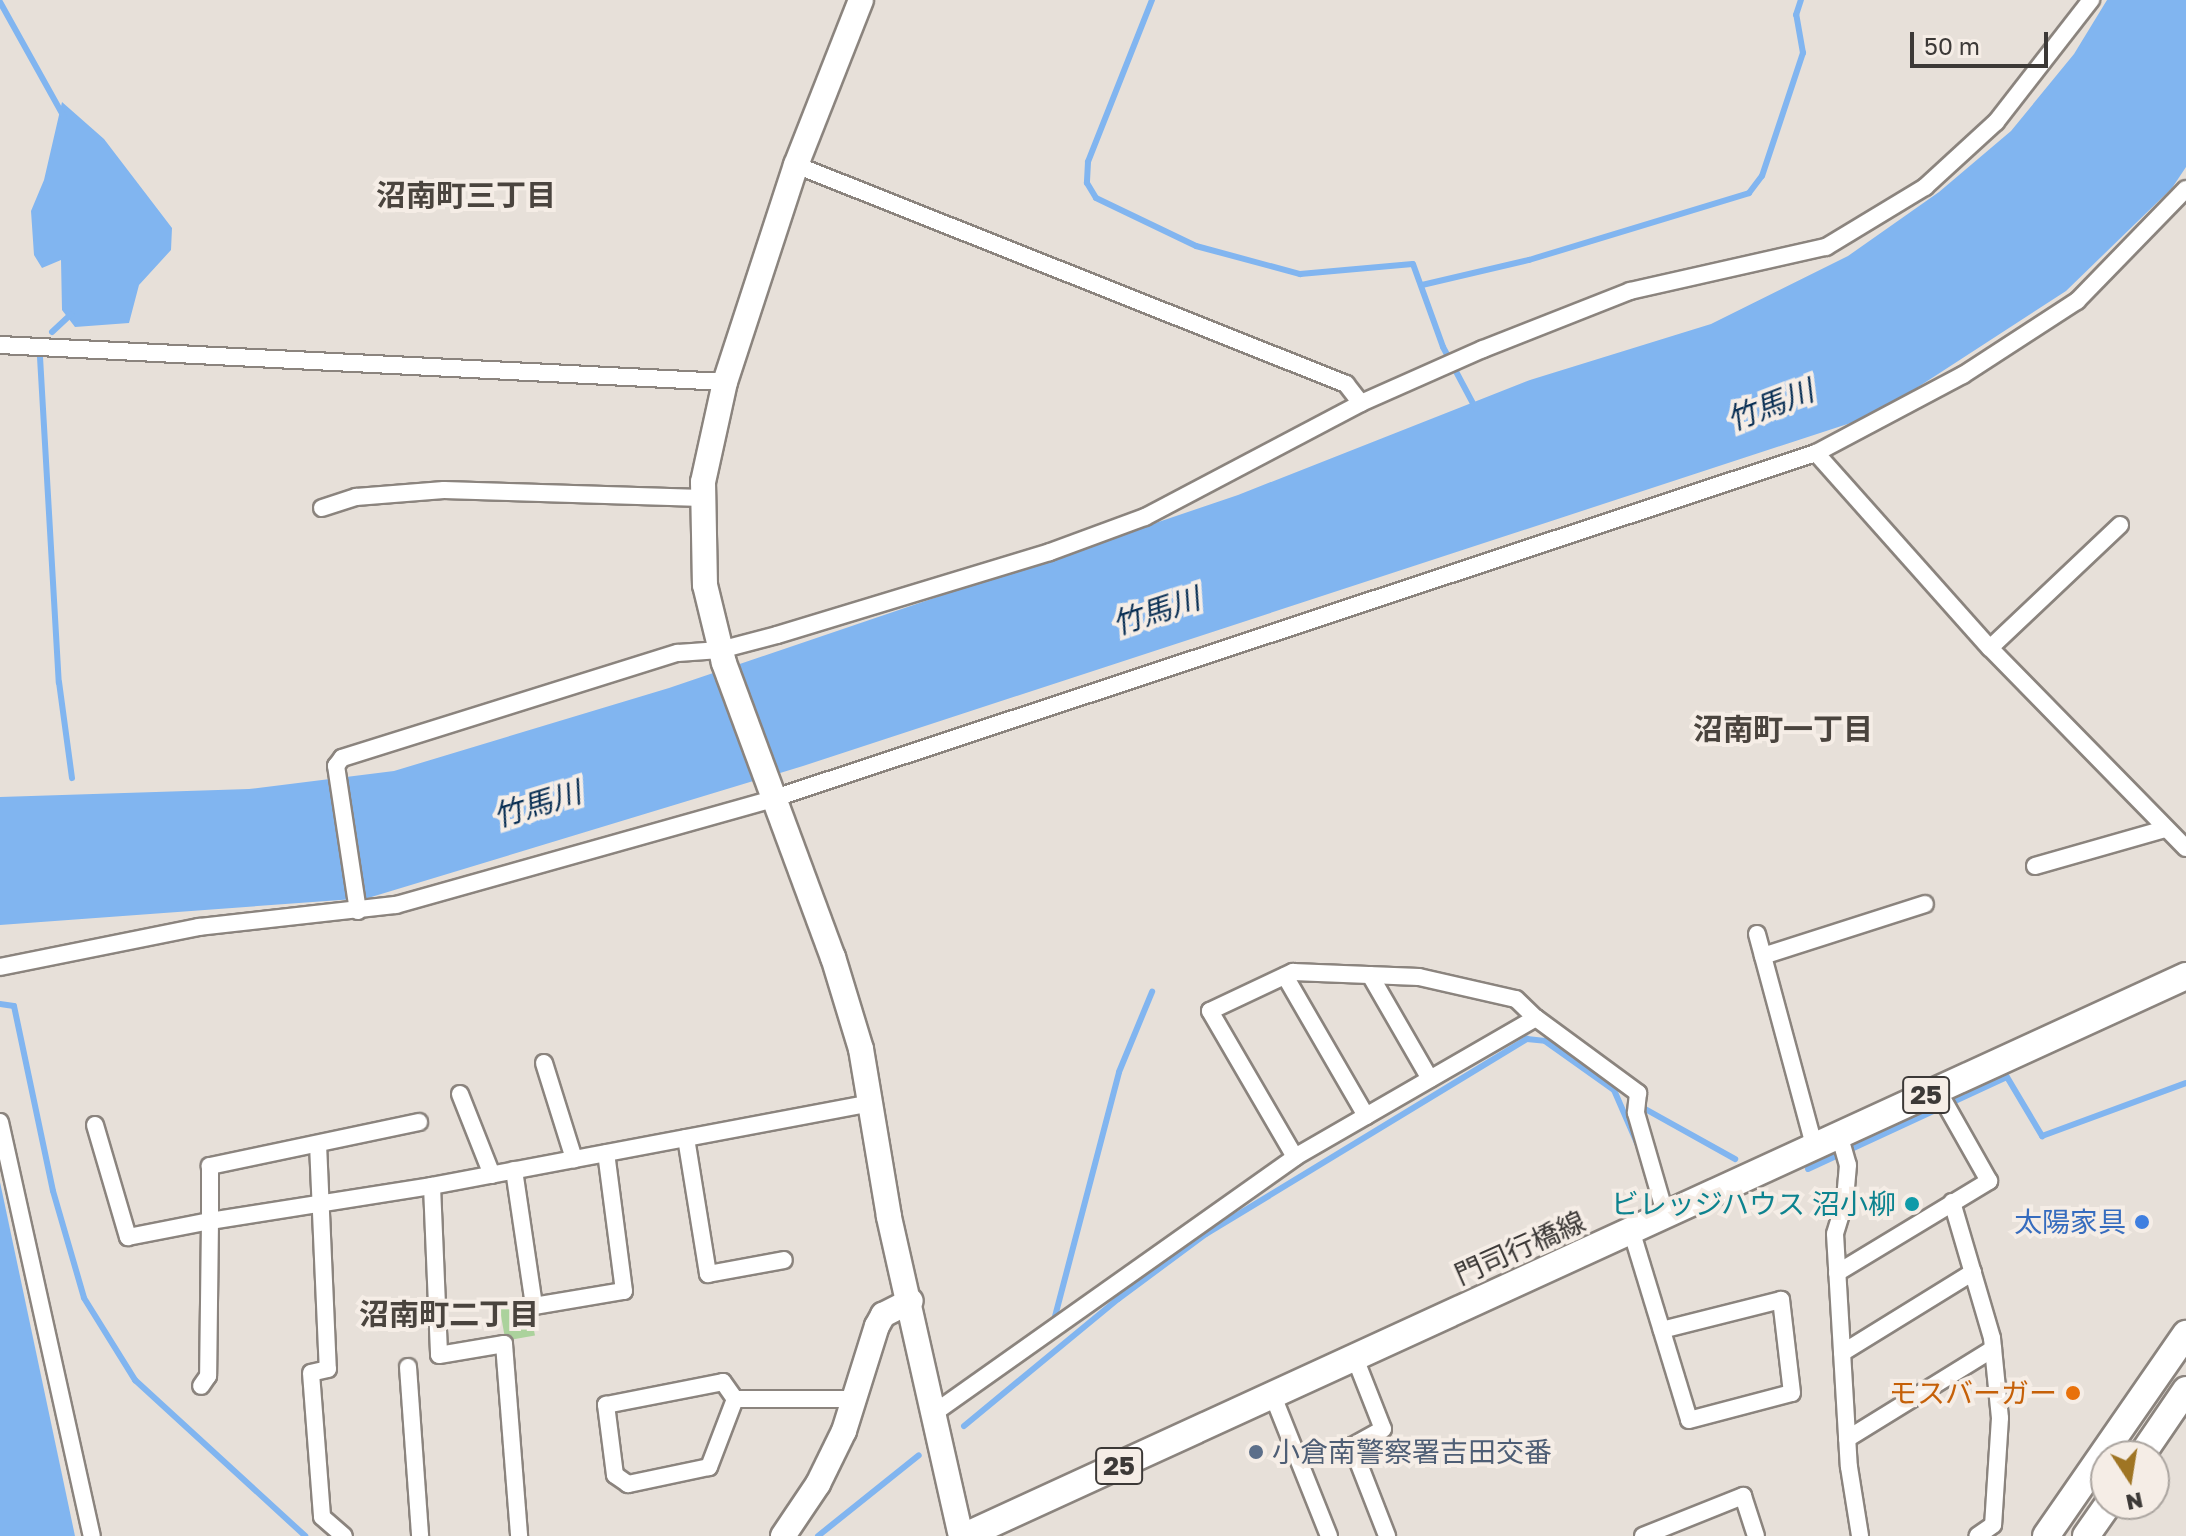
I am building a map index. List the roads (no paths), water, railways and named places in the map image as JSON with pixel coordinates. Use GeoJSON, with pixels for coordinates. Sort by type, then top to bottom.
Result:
{"type":"FeatureCollection","features":[{"type":"Feature","properties":{"kind":"main road","name":"門司行橋線"},"geometry":{"type":"LineString","coordinates":[[963,1536],[1632,1233],[1665,1213],[1814,1145],[1843,1147],[1944,1101],[2186,976]]}},
{"type":"Feature","properties":{"kind":"main road"},"geometry":{"type":"LineString","coordinates":[[2046,1536],[2186,1334]]}},
{"type":"Feature","properties":{"kind":"main road"},"geometry":{"type":"LineString","coordinates":[[2152,1440],[2186,1390]]}},
{"type":"Feature","properties":{"kind":"street"},"geometry":{"type":"LineString","coordinates":[[861,0],[796,165],[725,382],[702,498],[705,585],[722,656],[769,793],[833,957],[872,1103],[889,1217],[911,1301],[963,1536]]}},
{"type":"Feature","properties":{"kind":"street"},"geometry":{"type":"LineString","coordinates":[[357,906],[336,766],[342,758],[664,658],[722,656],[1035,557],[1145,517],[1361,403],[1630,291],[1826,247],[1925,187],[1996,122],[2091,0]]}},
{"type":"Feature","properties":{"kind":"street"},"geometry":{"type":"LineString","coordinates":[[796,165],[1346,384],[1361,403]]}},
{"type":"Feature","properties":{"kind":"street"},"geometry":{"type":"LineString","coordinates":[[0,967],[199,927],[357,906],[396,905],[769,793],[1816,453],[1963,375],[2077,301],[2186,189]]}},
{"type":"Feature","properties":{"kind":"street"},"geometry":{"type":"LineString","coordinates":[[0,345],[725,382]]}},
{"type":"Feature","properties":{"kind":"street"},"geometry":{"type":"LineString","coordinates":[[1816,453],[1990,648],[2186,848]]}},
{"type":"Feature","properties":{"kind":"street"},"geometry":{"type":"LineString","coordinates":[[322,508],[356,497],[444,490],[702,498]]}},
{"type":"Feature","properties":{"kind":"street"},"geometry":{"type":"LineString","coordinates":[[1990,648],[2120,525]]}},
{"type":"Feature","properties":{"kind":"street"},"geometry":{"type":"LineString","coordinates":[[2035,866],[2165,829]]}},
{"type":"Feature","properties":{"kind":"street"},"geometry":{"type":"LineString","coordinates":[[1763,956],[1925,904]]}},
{"type":"Feature","properties":{"kind":"street"},"geometry":{"type":"LineString","coordinates":[[1757,934],[1814,1145]]}},
{"type":"Feature","properties":{"kind":"street"},"geometry":{"type":"LineString","coordinates":[[1370,975],[1430,1079]]}},
{"type":"Feature","properties":{"kind":"street"},"geometry":{"type":"LineString","coordinates":[[1285,976],[1366,1116]]}},
{"type":"Feature","properties":{"kind":"street"},"geometry":{"type":"LineString","coordinates":[[1295,1157],[1210,1011],[1285,976],[1419,977],[1516,999],[1536,1018],[1622,1077],[1638,1093],[1636,1113],[1665,1213]]}},
{"type":"Feature","properties":{"kind":"street"},"geometry":{"type":"LineString","coordinates":[[938,1432],[1295,1157],[1536,1018]]}},
{"type":"Feature","properties":{"kind":"street"},"geometry":{"type":"LineString","coordinates":[[544,1063],[574,1159]]}},
{"type":"Feature","properties":{"kind":"street"},"geometry":{"type":"LineString","coordinates":[[460,1094],[492,1175]]}},
{"type":"Feature","properties":{"kind":"street"},"geometry":{"type":"LineString","coordinates":[[1837,1273],[1989,1181],[1944,1101]]}},
{"type":"Feature","properties":{"kind":"street"},"geometry":{"type":"LineString","coordinates":[[95,1125],[128,1237],[432,1186],[872,1103]]}},
{"type":"Feature","properties":{"kind":"street"},"geometry":{"type":"LineString","coordinates":[[0,1122],[92,1536]]}},
{"type":"Feature","properties":{"kind":"street"},"geometry":{"type":"LineString","coordinates":[[201,1386],[208,1376],[210,1166],[419,1122]]}},
{"type":"Feature","properties":{"kind":"street"},"geometry":{"type":"LineString","coordinates":[[686,1138],[708,1274],[784,1260]]}},
{"type":"Feature","properties":{"kind":"street"},"geometry":{"type":"LineString","coordinates":[[318,1144],[318,1204],[328,1369],[311,1373],[322,1517],[344,1536]]}},
{"type":"Feature","properties":{"kind":"street"},"geometry":{"type":"LineString","coordinates":[[1843,1147],[1845,1201],[1835,1234],[1847,1439],[1860,1536]]}},
{"type":"Feature","properties":{"kind":"street"},"geometry":{"type":"LineString","coordinates":[[514,1170],[534,1306],[624,1291],[606,1153]]}},
{"type":"Feature","properties":{"kind":"street"},"geometry":{"type":"LineString","coordinates":[[432,1186],[439,1355],[504,1344],[519,1536]]}},
{"type":"Feature","properties":{"kind":"street"},"geometry":{"type":"LineString","coordinates":[[1952,1202],[1993,1349],[2000,1418],[1998,1492],[1993,1525],[1977,1536]]}},
{"type":"Feature","properties":{"kind":"street"},"geometry":{"type":"LineString","coordinates":[[1632,1233],[1689,1420],[1792,1393],[1781,1300],[1662,1330]]}},
{"type":"Feature","properties":{"kind":"street"},"geometry":{"type":"LineString","coordinates":[[1842,1353],[1973,1272]]}},
{"type":"Feature","properties":{"kind":"street"},"geometry":{"type":"LineString","coordinates":[[783,1536],[818,1484],[855,1399],[877,1326],[883,1315],[911,1301]]}},
{"type":"Feature","properties":{"kind":"street"},"geometry":{"type":"LineString","coordinates":[[1847,1439],[1993,1349]]}},
{"type":"Feature","properties":{"kind":"street"},"geometry":{"type":"LineString","coordinates":[[1355,1358],[1383,1429],[1352,1446],[1387,1536]]}},
{"type":"Feature","properties":{"kind":"street"},"geometry":{"type":"LineString","coordinates":[[408,1367],[420,1536]]}},
{"type":"Feature","properties":{"kind":"street"},"geometry":{"type":"LineString","coordinates":[[723,1382],[735,1399],[709,1467],[628,1484],[615,1475],[606,1405],[723,1382]]}},
{"type":"Feature","properties":{"kind":"street"},"geometry":{"type":"LineString","coordinates":[[1273,1396],[1329,1536]]}},
{"type":"Feature","properties":{"kind":"street"},"geometry":{"type":"LineString","coordinates":[[735,1399],[855,1399]]}},
{"type":"Feature","properties":{"kind":"street"},"geometry":{"type":"LineString","coordinates":[[1643,1536],[1743,1496],[1756,1536]]}},
{"type":"Feature","properties":{"kind":"water","name":"竹馬川"},"geometry":{"type":"Polygon","coordinates":[[[2107,0],[2186,0],[2186,167],[2172,188],[2066,291],[1875,415],[803,766],[368,898],[0,925],[0,797],[249,789],[394,771],[669,688],[1238,495],[1530,380],[1711,324],[1848,256],[1939,192],[2011,131],[2074,54],[2107,0]]]}},
{"type":"Feature","properties":{"kind":"water"},"geometry":{"type":"Polygon","coordinates":[[[62,102],[104,139],[172,228],[171,250],[139,285],[129,323],[75,327],[62,310],[61,260],[42,268],[34,255],[31,211],[44,180],[62,102]]]}},
{"type":"Feature","properties":{"kind":"water"},"geometry":{"type":"Polygon","coordinates":[[[0,1182],[75,1536],[0,1536],[0,1182]]]}},
{"type":"Feature","properties":{"kind":"waterway"},"geometry":{"type":"LineString","coordinates":[[1152,0],[1088,162],[1087,183],[1096,198],[1196,246],[1300,274],[1413,264],[1443,347],[1476,409]]}},
{"type":"Feature","properties":{"kind":"waterway"},"geometry":{"type":"LineString","coordinates":[[1422,285],[1529,260],[1749,193],[1762,176],[1803,53],[1796,15],[1801,0]]}},
{"type":"Feature","properties":{"kind":"waterway"},"geometry":{"type":"LineString","coordinates":[[0,2],[64,117]]}},
{"type":"Feature","properties":{"kind":"waterway"},"geometry":{"type":"LineString","coordinates":[[52,332],[71,314]]}},
{"type":"Feature","properties":{"kind":"waterway"},"geometry":{"type":"LineString","coordinates":[[40,357],[59,682],[72,778]]}},
{"type":"Feature","properties":{"kind":"waterway"},"geometry":{"type":"LineString","coordinates":[[1053,1324],[1119,1072],[1152,992]]}},
{"type":"Feature","properties":{"kind":"waterway"},"geometry":{"type":"LineString","coordinates":[[0,1004],[14,1006],[53,1191],[84,1298],[135,1380],[305,1536]]}},
{"type":"Feature","properties":{"kind":"waterway"},"geometry":{"type":"LineString","coordinates":[[964,1426],[1118,1299],[1206,1234],[1527,1039],[1545,1041],[1614,1090],[1637,1143]]}},
{"type":"Feature","properties":{"kind":"waterway"},"geometry":{"type":"LineString","coordinates":[[1808,1169],[2007,1077],[2042,1136],[2186,1083]]}},
{"type":"Feature","properties":{"kind":"waterway"},"geometry":{"type":"LineString","coordinates":[[1647,1110],[1735,1159]]}},
{"type":"Feature","properties":{"kind":"waterway"},"geometry":{"type":"LineString","coordinates":[[818,1536],[919,1455]]}},
{"type":"Feature","properties":{"kind":"place","name":"ビレッジハウス 沼小柳"},"geometry":{"type":"Point","coordinates":[1912,1204]}},
{"type":"Feature","properties":{"kind":"place","name":"太陽家具"},"geometry":{"type":"Point","coordinates":[2142,1222]}},
{"type":"Feature","properties":{"kind":"place","name":"モスバーガー"},"geometry":{"type":"Point","coordinates":[2073,1393]}},
{"type":"Feature","properties":{"kind":"place","name":"小倉南警察署吉田交番"},"geometry":{"type":"Point","coordinates":[1256,1452]}},
{"type":"Feature","properties":{"kind":"district","name":"沼南町三丁目"},"geometry":{"type":"Point","coordinates":[466,195]}},
{"type":"Feature","properties":{"kind":"district","name":"沼南町一丁目"},"geometry":{"type":"Point","coordinates":[1783,729]}},
{"type":"Feature","properties":{"kind":"district","name":"沼南町二丁目"},"geometry":{"type":"Point","coordinates":[449,1314]}}]}
